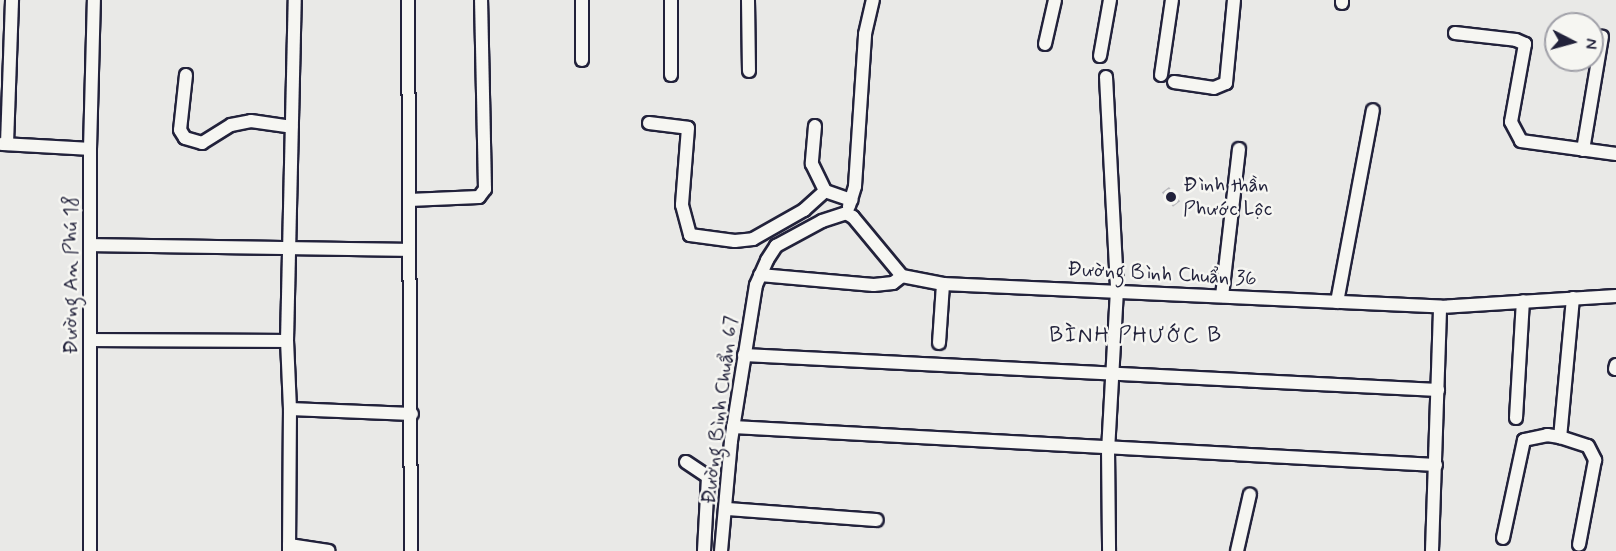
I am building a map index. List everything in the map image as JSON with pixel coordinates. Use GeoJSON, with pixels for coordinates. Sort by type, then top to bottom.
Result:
{"type":"FeatureCollection","features":[{"type":"Feature","properties":{"kind":"street"},"geometry":{"type":"LineString","coordinates":[[12,0],[4,144],[90,149]]}},
{"type":"Feature","properties":{"kind":"street","name":"Đường An Phú 18"},"geometry":{"type":"LineString","coordinates":[[90,551],[90,149],[94,0]]}},
{"type":"Feature","properties":{"kind":"street"},"geometry":{"type":"LineString","coordinates":[[295,0],[287,341],[290,409],[289,548],[329,551]]}},
{"type":"Feature","properties":{"kind":"street"},"geometry":{"type":"LineString","coordinates":[[408,0],[411,551]]}},
{"type":"Feature","properties":{"kind":"street"},"geometry":{"type":"LineString","coordinates":[[409,200],[478,197],[485,189],[481,0]]}},
{"type":"Feature","properties":{"kind":"street"},"geometry":{"type":"LineString","coordinates":[[582,0],[582,60]]}},
{"type":"Feature","properties":{"kind":"street"},"geometry":{"type":"LineString","coordinates":[[671,0],[672,75]]}},
{"type":"Feature","properties":{"kind":"street"},"geometry":{"type":"LineString","coordinates":[[748,0],[749,71]]}},
{"type":"Feature","properties":{"kind":"street"},"geometry":{"type":"LineString","coordinates":[[846,213],[853,217],[902,276],[893,283],[874,285],[760,275],[776,246],[813,225],[846,213],[855,186],[865,34],[873,0]]}},
{"type":"Feature","properties":{"kind":"street"},"geometry":{"type":"LineString","coordinates":[[1045,44],[1055,0]]}},
{"type":"Feature","properties":{"kind":"street"},"geometry":{"type":"LineString","coordinates":[[1100,56],[1110,0]]}},
{"type":"Feature","properties":{"kind":"street"},"geometry":{"type":"LineString","coordinates":[[1161,75],[1172,0]]}},
{"type":"Feature","properties":{"kind":"street"},"geometry":{"type":"LineString","coordinates":[[1174,82],[1214,88],[1226,83],[1234,0]]}},
{"type":"Feature","properties":{"kind":"street"},"geometry":{"type":"LineString","coordinates":[[1455,33],[1516,40],[1525,44],[1511,122],[1521,141],[1616,154]]}},
{"type":"Feature","properties":{"kind":"street"},"geometry":{"type":"LineString","coordinates":[[1583,150],[1596,72]]}},
{"type":"Feature","properties":{"kind":"street"},"geometry":{"type":"LineString","coordinates":[[186,75],[180,130],[185,138],[202,143],[231,124],[251,121],[292,127]]}},
{"type":"Feature","properties":{"kind":"street"},"geometry":{"type":"LineString","coordinates":[[1106,77],[1117,290],[1108,449],[1109,551]]}},
{"type":"Feature","properties":{"kind":"street"},"geometry":{"type":"LineString","coordinates":[[1337,302],[1373,110]]}},
{"type":"Feature","properties":{"kind":"street"},"geometry":{"type":"LineString","coordinates":[[649,123],[688,128],[682,205],[690,235],[735,241],[753,239],[804,210],[825,191]]}},
{"type":"Feature","properties":{"kind":"street"},"geometry":{"type":"LineString","coordinates":[[815,126],[812,164],[825,191],[851,200]]}},
{"type":"Feature","properties":{"kind":"street"},"geometry":{"type":"LineString","coordinates":[[1222,296],[1239,149]]}},
{"type":"Feature","properties":{"kind":"street"},"geometry":{"type":"LineString","coordinates":[[91,245],[290,250],[409,250]]}},
{"type":"Feature","properties":{"kind":"street","name":"Đường Bình Chuẩn 67"},"geometry":{"type":"LineString","coordinates":[[721,551],[727,509],[733,427],[760,275]]}},
{"type":"Feature","properties":{"kind":"street","name":"Đường Bình Chuẩn 36"},"geometry":{"type":"LineString","coordinates":[[902,276],[943,284],[1117,290],[1440,307],[1616,296]]}},
{"type":"Feature","properties":{"kind":"street"},"geometry":{"type":"LineString","coordinates":[[939,343],[943,284]]}},
{"type":"Feature","properties":{"kind":"street"},"geometry":{"type":"LineString","coordinates":[[1560,437],[1572,298]]}},
{"type":"Feature","properties":{"kind":"street"},"geometry":{"type":"LineString","coordinates":[[1516,418],[1523,301]]}},
{"type":"Feature","properties":{"kind":"street"},"geometry":{"type":"LineString","coordinates":[[1432,551],[1440,307]]}},
{"type":"Feature","properties":{"kind":"street"},"geometry":{"type":"LineString","coordinates":[[91,340],[287,341]]}},
{"type":"Feature","properties":{"kind":"street"},"geometry":{"type":"LineString","coordinates":[[744,355],[1438,390]]}},
{"type":"Feature","properties":{"kind":"street"},"geometry":{"type":"LineString","coordinates":[[290,409],[412,414]]}},
{"type":"Feature","properties":{"kind":"street"},"geometry":{"type":"LineString","coordinates":[[733,427],[1436,465]]}},
{"type":"Feature","properties":{"kind":"street"},"geometry":{"type":"LineString","coordinates":[[1503,538],[1524,440],[1546,435],[1588,446],[1595,460],[1579,545]]}},
{"type":"Feature","properties":{"kind":"street"},"geometry":{"type":"LineString","coordinates":[[686,462],[708,477],[704,551]]}},
{"type":"Feature","properties":{"kind":"street"},"geometry":{"type":"LineString","coordinates":[[1237,551],[1250,494]]}},
{"type":"Feature","properties":{"kind":"street"},"geometry":{"type":"LineString","coordinates":[[727,509],[877,520]]}},
{"type":"Feature","properties":{"kind":"building","name":"Đình thần Phước Lộc"},"geometry":{"type":"Polygon","coordinates":[[[1169,187],[1180,201],[1173,207],[1162,193],[1169,187]]]}},
{"type":"Feature","properties":{"kind":"place","name":"Đình thần Phước Lộc"},"geometry":{"type":"Point","coordinates":[1171,197]}},
{"type":"Feature","properties":{"kind":"district","name":"BÌNH PHƯỚC B"},"geometry":{"type":"Point","coordinates":[1136,337]}}]}
